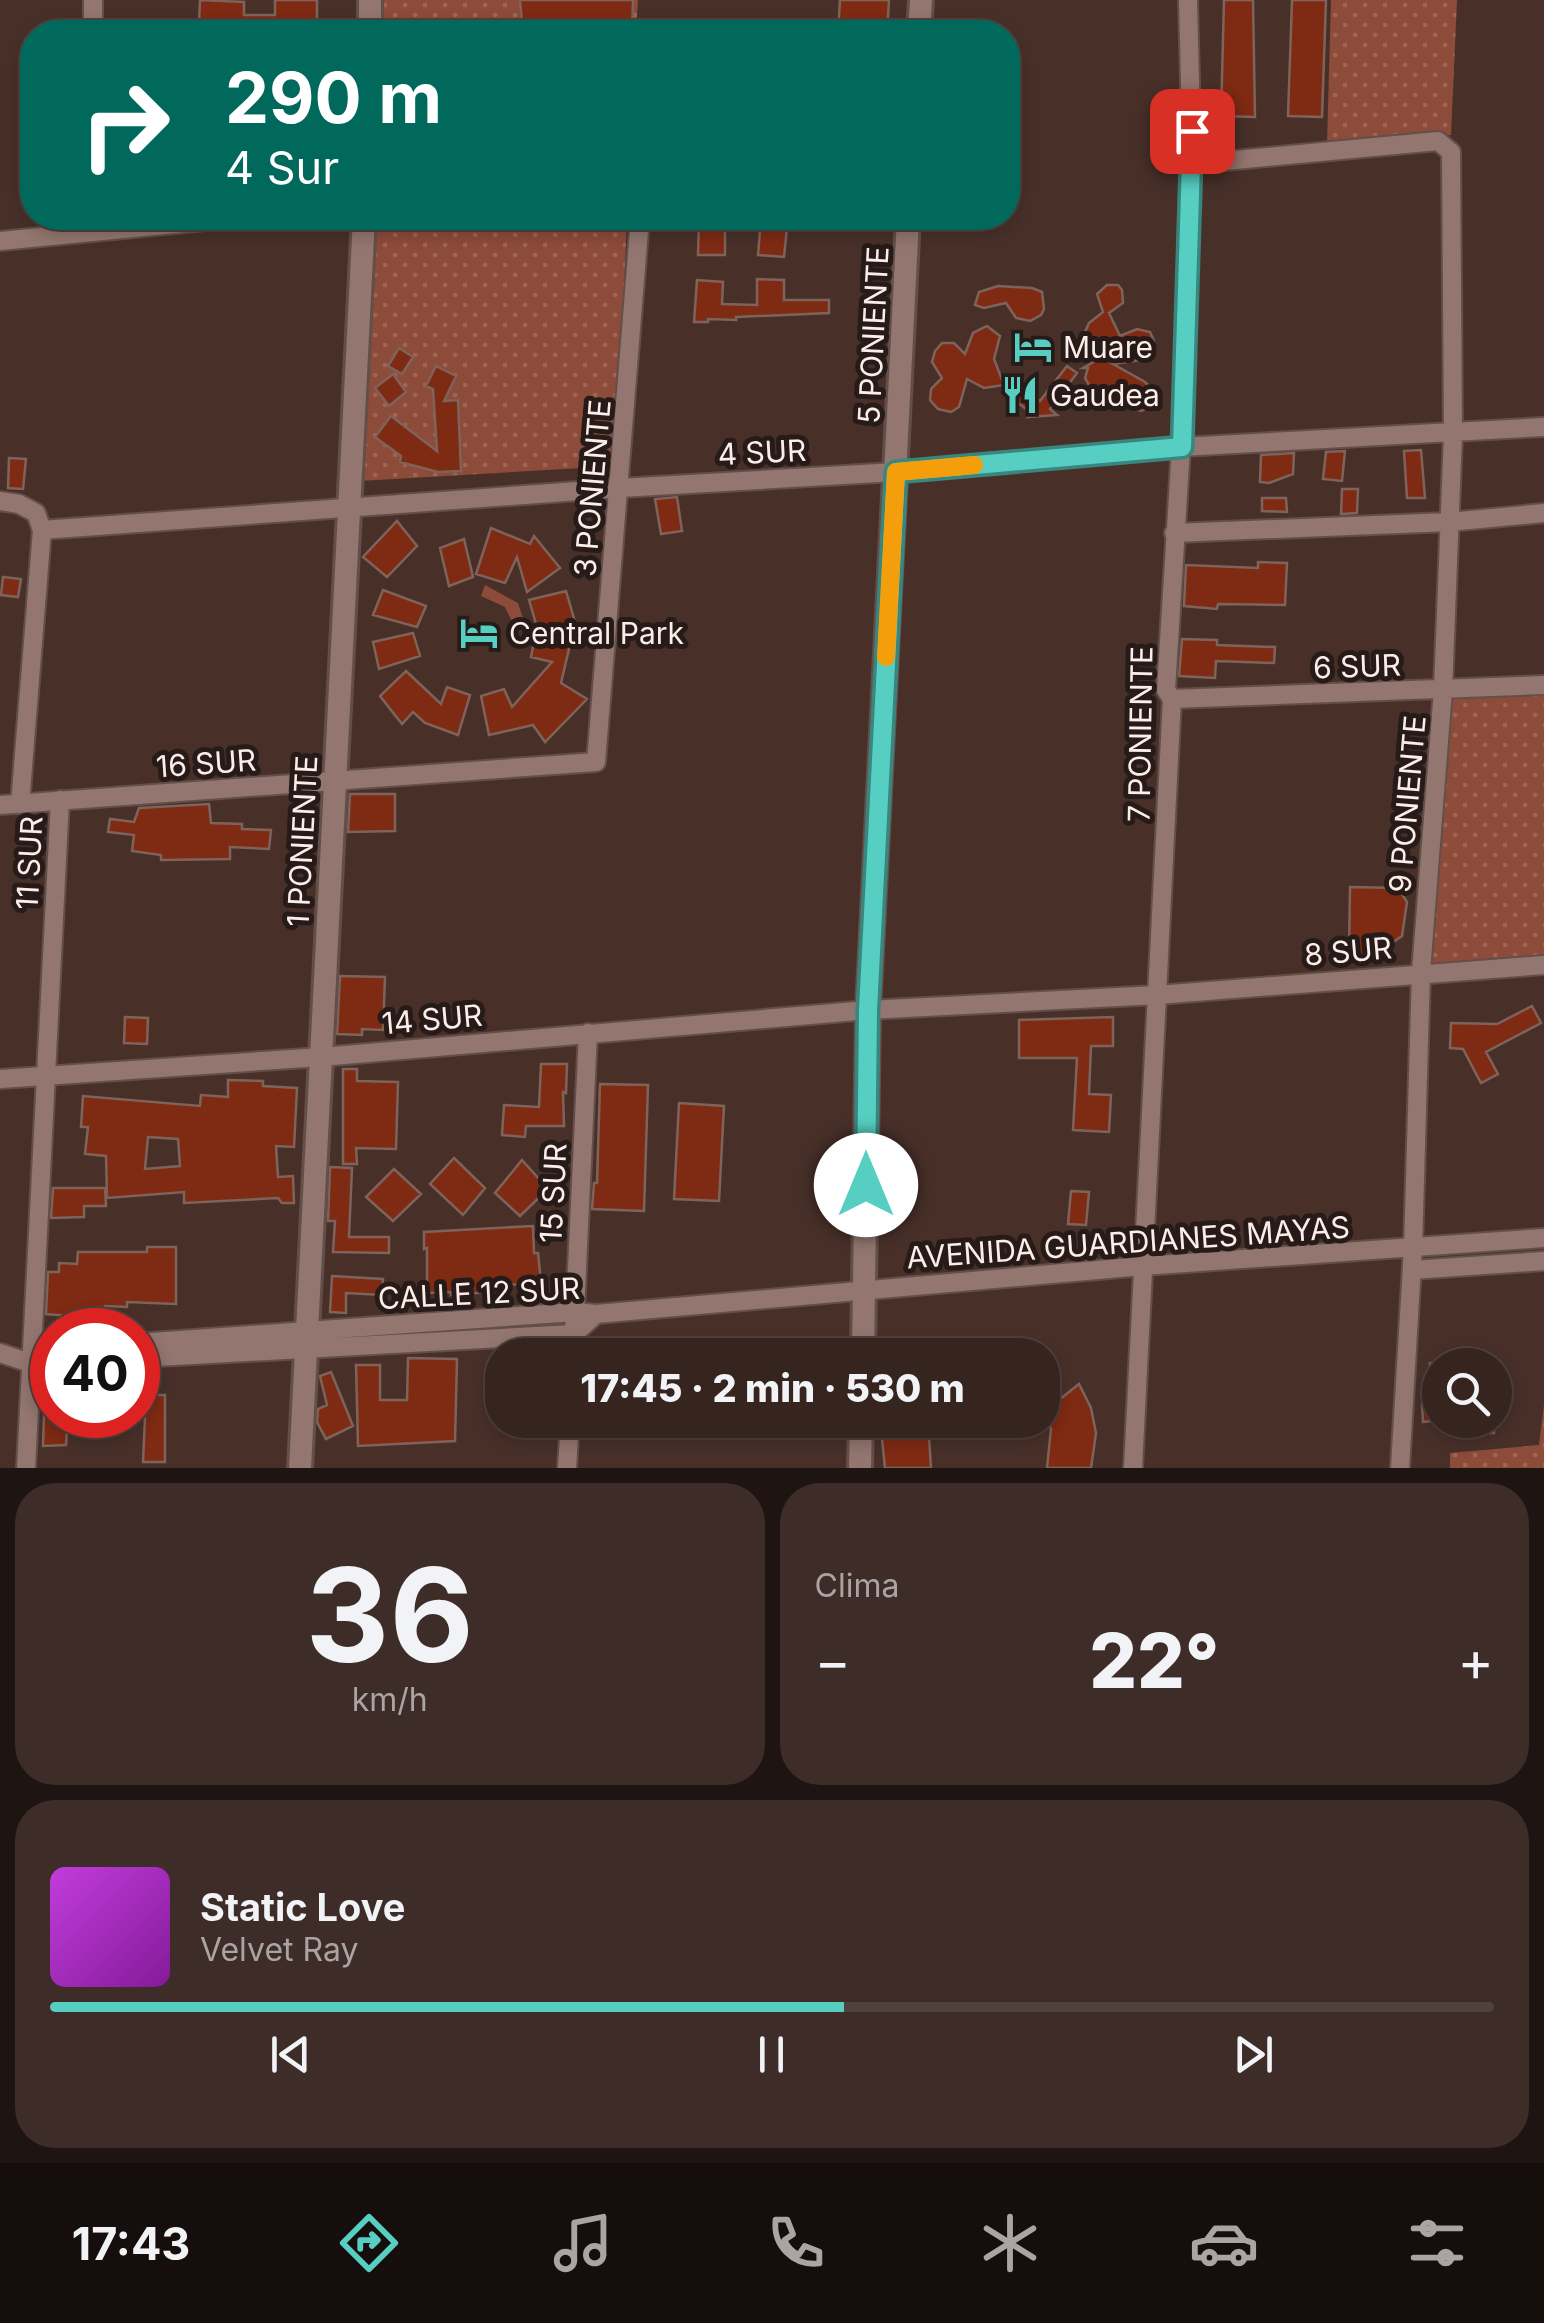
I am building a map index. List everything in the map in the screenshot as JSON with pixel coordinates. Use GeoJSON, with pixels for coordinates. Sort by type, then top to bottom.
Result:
{"type":"FeatureCollection","features":[{"type":"Feature","properties":{"kind":"street","name":"7 PONIENTE"},"geometry":{"type":"LineString","coordinates":[[1133,1468],[1172,699],[1166,690],[1182,447],[1192,164],[1188,0]]}},
{"type":"Feature","properties":{"kind":"street","name":"9 PONIENTE"},"geometry":{"type":"LineString","coordinates":[[1192,164],[1438,141],[1450,152],[1453,434],[1444,690],[1421,972],[1413,1248],[1400,1468]]}},
{"type":"Feature","properties":{"kind":"street"},"geometry":{"type":"LineString","coordinates":[[0,242],[63,230]]}},
{"type":"Feature","properties":{"kind":"street","name":"1 PONIENTE"},"geometry":{"type":"LineString","coordinates":[[300,1468],[363,230]]}},
{"type":"Feature","properties":{"kind":"street","name":"3 PONIENTE"},"geometry":{"type":"LineString","coordinates":[[596,762],[639,230]]}},
{"type":"Feature","properties":{"kind":"street","name":"5 PONIENTE"},"geometry":{"type":"LineString","coordinates":[[864,1338],[868,1010],[907,230]]}},
{"type":"Feature","properties":{"kind":"street","name":"4 SUR"},"geometry":{"type":"LineString","coordinates":[[39,522],[349,510],[620,488],[896,472],[1182,447],[1544,427]]}},
{"type":"Feature","properties":{"kind":"street"},"geometry":{"type":"LineString","coordinates":[[0,501],[19,504],[39,522],[20,804]]}},
{"type":"Feature","properties":{"kind":"street"},"geometry":{"type":"LineString","coordinates":[[1174,533],[1450,522],[1544,513]]}},
{"type":"Feature","properties":{"kind":"street","name":"6 SUR"},"geometry":{"type":"LineString","coordinates":[[1172,699],[1544,685]]}},
{"type":"Feature","properties":{"kind":"street","name":"16 SUR"},"geometry":{"type":"LineString","coordinates":[[0,805],[596,762]]}},
{"type":"Feature","properties":{"kind":"street","name":"11 SUR"},"geometry":{"type":"LineString","coordinates":[[41,1308],[46,1074],[60,800]]}},
{"type":"Feature","properties":{"kind":"street","name":"8 SUR"},"geometry":{"type":"LineString","coordinates":[[868,1010],[1158,995],[1544,965]]}},
{"type":"Feature","properties":{"kind":"street","name":"14 SUR"},"geometry":{"type":"LineString","coordinates":[[0,1079],[321,1057],[868,1010]]}},
{"type":"Feature","properties":{"kind":"street","name":"15 SUR"},"geometry":{"type":"LineString","coordinates":[[574,1338],[588,1033]]}},
{"type":"Feature","properties":{"kind":"street","name":"AVENIDA GUARDIANES MAYAS"},"geometry":{"type":"LineString","coordinates":[[596,1314],[1143,1266],[1544,1238]]}},
{"type":"Feature","properties":{"kind":"street"},"geometry":{"type":"LineString","coordinates":[[1412,1270],[1544,1261]]}},
{"type":"Feature","properties":{"kind":"street","name":"CALLE 12 SUR"},"geometry":{"type":"LineString","coordinates":[[391,1334],[575,1312],[596,1314]]}},
{"type":"Feature","properties":{"kind":"street","name":"CALLE 12 SUR"},"geometry":{"type":"LineString","coordinates":[[160,1342],[391,1334],[574,1334],[596,1314]]}},
{"type":"Feature","properties":{"kind":"street","name":"CALLE 12 SUR"},"geometry":{"type":"LineString","coordinates":[[160,1356],[306,1339]]}},
{"type":"Feature","properties":{"kind":"street"},"geometry":{"type":"LineString","coordinates":[[4,1354],[30,1354]]}},
{"type":"Feature","properties":{"kind":"street","name":"11 SUR"},"geometry":{"type":"LineString","coordinates":[[26,1468],[30,1435]]}},
{"type":"Feature","properties":{"kind":"street"},"geometry":{"type":"LineString","coordinates":[[568,1468],[569,1438]]}},
{"type":"Feature","properties":{"kind":"street"},"geometry":{"type":"LineString","coordinates":[[860,1468],[861,1438]]}},
{"type":"Feature","properties":{"kind":"shaded area"},"geometry":{"type":"Polygon","coordinates":[[[378,0],[638,0],[637,20],[377,20],[378,0]]]}},
{"type":"Feature","properties":{"kind":"shaded area"},"geometry":{"type":"Polygon","coordinates":[[[1331,0],[1457,0],[1451,135],[1327,144],[1331,0]]]}},
{"type":"Feature","properties":{"kind":"shaded area"},"geometry":{"type":"Polygon","coordinates":[[[369,230],[626,230],[616,466],[359,481],[369,230]]]}},
{"type":"Feature","properties":{"kind":"shaded area"},"geometry":{"type":"Polygon","coordinates":[[[485,585],[518,603],[526,627],[515,628],[505,607],[481,596],[485,585]]]}},
{"type":"Feature","properties":{"kind":"shaded area"},"geometry":{"type":"Polygon","coordinates":[[[1544,691],[1544,958],[1428,965],[1449,695],[1544,691]]]}},
{"type":"Feature","properties":{"kind":"shaded area"},"geometry":{"type":"Polygon","coordinates":[[[1544,1405],[1544,1468],[1450,1468],[1450,1453],[1539,1445],[1544,1405]]]}},
{"type":"Feature","properties":{"kind":"building"},"geometry":{"type":"Polygon","coordinates":[[[200,0],[244,2],[244,15],[275,15],[275,0],[317,0],[317,20],[199,20],[200,0]]]}},
{"type":"Feature","properties":{"kind":"building"},"geometry":{"type":"Polygon","coordinates":[[[520,0],[633,0],[632,20],[522,20],[520,0]]]}},
{"type":"Feature","properties":{"kind":"building"},"geometry":{"type":"Polygon","coordinates":[[[840,0],[889,0],[888,20],[839,20],[840,0]]]}},
{"type":"Feature","properties":{"kind":"building"},"geometry":{"type":"Polygon","coordinates":[[[1224,0],[1253,0],[1255,117],[1221,116],[1224,0]]]}},
{"type":"Feature","properties":{"kind":"building"},"geometry":{"type":"Polygon","coordinates":[[[1292,0],[1326,0],[1322,117],[1288,116],[1292,0]]]}},
{"type":"Feature","properties":{"kind":"building"},"geometry":{"type":"Polygon","coordinates":[[[699,230],[725,230],[725,255],[698,255],[699,230]]]}},
{"type":"Feature","properties":{"kind":"building"},"geometry":{"type":"Polygon","coordinates":[[[760,230],[787,230],[784,257],[758,255],[760,230]]]}},
{"type":"Feature","properties":{"kind":"building"},"geometry":{"type":"Polygon","coordinates":[[[757,279],[784,280],[784,300],[829,300],[829,313],[694,322],[697,280],[723,282],[722,304],[757,305],[757,279]]]}},
{"type":"Feature","properties":{"kind":"building"},"geometry":{"type":"Polygon","coordinates":[[[1107,285],[1118,285],[1122,290],[1123,303],[1109,313],[1120,336],[1137,329],[1150,332],[1154,341],[1147,359],[1113,364],[1152,389],[1155,399],[1151,407],[1141,411],[1129,407],[1120,382],[1103,394],[1092,390],[1085,378],[1088,368],[1083,368],[1113,351],[1087,341],[1085,332],[1089,323],[1103,312],[1097,294],[1107,285]]]}},
{"type":"Feature","properties":{"kind":"building"},"geometry":{"type":"Polygon","coordinates":[[[998,286],[1042,292],[1041,315],[1030,321],[1016,318],[1006,303],[984,308],[975,305],[979,292],[998,286]]]}},
{"type":"Feature","properties":{"kind":"building"},"geometry":{"type":"Polygon","coordinates":[[[987,326],[1000,336],[994,359],[1004,385],[984,388],[967,379],[959,407],[951,412],[938,409],[930,400],[931,389],[942,378],[932,362],[935,351],[942,343],[954,343],[965,354],[973,333],[987,326]]]}},
{"type":"Feature","properties":{"kind":"building"},"geometry":{"type":"Polygon","coordinates":[[[399,348],[413,357],[402,374],[388,366],[399,348]]]}},
{"type":"Feature","properties":{"kind":"building"},"geometry":{"type":"Polygon","coordinates":[[[436,366],[456,376],[444,401],[458,400],[461,471],[438,472],[400,462],[401,456],[375,437],[391,416],[437,451],[433,389],[426,386],[436,366]]]}},
{"type":"Feature","properties":{"kind":"building"},"geometry":{"type":"Polygon","coordinates":[[[1067,366],[1077,373],[1050,409],[1057,415],[1028,417],[1031,413],[1007,394],[1016,382],[1040,401],[1067,366]]]}},
{"type":"Feature","properties":{"kind":"building"},"geometry":{"type":"Polygon","coordinates":[[[393,374],[406,392],[389,406],[375,388],[393,374]]]}},
{"type":"Feature","properties":{"kind":"building"},"geometry":{"type":"Polygon","coordinates":[[[1421,450],[1425,498],[1407,498],[1404,451],[1421,450]]]}},
{"type":"Feature","properties":{"kind":"building"},"geometry":{"type":"Polygon","coordinates":[[[1345,451],[1342,481],[1323,479],[1326,452],[1345,451]]]}},
{"type":"Feature","properties":{"kind":"building"},"geometry":{"type":"Polygon","coordinates":[[[1294,453],[1293,474],[1269,483],[1260,482],[1261,455],[1294,453]]]}},
{"type":"Feature","properties":{"kind":"building"},"geometry":{"type":"Polygon","coordinates":[[[9,458],[26,459],[23,489],[8,488],[9,458]]]}},
{"type":"Feature","properties":{"kind":"building"},"geometry":{"type":"Polygon","coordinates":[[[1342,489],[1358,489],[1357,513],[1341,514],[1342,489]]]}},
{"type":"Feature","properties":{"kind":"building"},"geometry":{"type":"Polygon","coordinates":[[[677,497],[682,531],[661,534],[655,499],[677,497]]]}},
{"type":"Feature","properties":{"kind":"building"},"geometry":{"type":"Polygon","coordinates":[[[1262,498],[1286,498],[1287,512],[1262,511],[1262,498]]]}},
{"type":"Feature","properties":{"kind":"building"},"geometry":{"type":"Polygon","coordinates":[[[397,521],[417,546],[387,577],[363,557],[397,521]]]}},
{"type":"Feature","properties":{"kind":"building"},"geometry":{"type":"Polygon","coordinates":[[[491,528],[530,544],[534,536],[560,568],[527,592],[517,557],[505,583],[476,574],[491,528]]]}},
{"type":"Feature","properties":{"kind":"building"},"geometry":{"type":"Polygon","coordinates":[[[464,539],[473,577],[449,586],[440,548],[464,539]]]}},
{"type":"Feature","properties":{"kind":"building"},"geometry":{"type":"Polygon","coordinates":[[[1258,562],[1287,563],[1285,605],[1218,604],[1217,609],[1184,606],[1186,565],[1258,568],[1258,562]]]}},
{"type":"Feature","properties":{"kind":"building"},"geometry":{"type":"Polygon","coordinates":[[[3,577],[21,579],[18,597],[1,595],[3,577]]]}},
{"type":"Feature","properties":{"kind":"building"},"geometry":{"type":"Polygon","coordinates":[[[383,590],[426,606],[417,627],[373,615],[383,590]]]}},
{"type":"Feature","properties":{"kind":"building"},"geometry":{"type":"Polygon","coordinates":[[[566,591],[578,632],[573,632],[561,683],[587,699],[545,742],[533,725],[489,735],[481,696],[504,689],[512,707],[552,662],[531,657],[537,627],[529,600],[566,591]]]}},
{"type":"Feature","properties":{"kind":"building"},"geometry":{"type":"Polygon","coordinates":[[[413,633],[420,656],[379,669],[373,642],[413,633]]]}},
{"type":"Feature","properties":{"kind":"building"},"geometry":{"type":"Polygon","coordinates":[[[1182,639],[1275,647],[1274,663],[1216,661],[1215,678],[1179,676],[1182,639]]]}},
{"type":"Feature","properties":{"kind":"building"},"geometry":{"type":"Polygon","coordinates":[[[406,671],[441,704],[447,687],[470,695],[458,735],[425,723],[413,712],[402,724],[380,696],[406,671]]]}},
{"type":"Feature","properties":{"kind":"building"},"geometry":{"type":"Polygon","coordinates":[[[350,794],[395,794],[395,831],[348,832],[350,794]]]}},
{"type":"Feature","properties":{"kind":"building"},"geometry":{"type":"Polygon","coordinates":[[[209,804],[211,823],[271,830],[269,849],[230,847],[230,859],[161,860],[161,855],[132,851],[134,835],[108,832],[110,819],[134,822],[139,808],[209,804]]]}},
{"type":"Feature","properties":{"kind":"building"},"geometry":{"type":"Polygon","coordinates":[[[1350,887],[1398,888],[1407,902],[1402,936],[1389,945],[1388,956],[1349,956],[1350,887]]]}},
{"type":"Feature","properties":{"kind":"building"},"geometry":{"type":"Polygon","coordinates":[[[340,976],[385,977],[383,1030],[362,1029],[362,1035],[337,1034],[340,976]]]}},
{"type":"Feature","properties":{"kind":"building"},"geometry":{"type":"Polygon","coordinates":[[[1532,1006],[1541,1023],[1486,1052],[1498,1074],[1481,1083],[1463,1049],[1450,1048],[1451,1023],[1497,1024],[1532,1006]]]}},
{"type":"Feature","properties":{"kind":"building"},"geometry":{"type":"Polygon","coordinates":[[[125,1017],[148,1018],[147,1044],[124,1043],[125,1017]]]}},
{"type":"Feature","properties":{"kind":"building"},"geometry":{"type":"Polygon","coordinates":[[[1113,1017],[1113,1046],[1091,1046],[1089,1094],[1111,1095],[1109,1132],[1073,1130],[1077,1058],[1019,1058],[1019,1020],[1113,1017]]]}},
{"type":"Feature","properties":{"kind":"building"},"geometry":{"type":"Polygon","coordinates":[[[541,1064],[567,1064],[564,1126],[526,1126],[525,1137],[502,1135],[504,1105],[539,1107],[541,1064]]]}},
{"type":"Feature","properties":{"kind":"building"},"geometry":{"type":"Polygon","coordinates":[[[343,1069],[357,1069],[357,1081],[398,1082],[396,1149],[356,1148],[357,1164],[343,1164],[343,1069]]]}},
{"type":"Feature","properties":{"kind":"building"},"geometry":{"type":"Polygon","coordinates":[[[228,1080],[263,1081],[263,1086],[297,1088],[294,1147],[276,1146],[278,1177],[293,1176],[294,1203],[282,1203],[278,1198],[184,1203],[184,1192],[107,1198],[106,1156],[85,1154],[88,1127],[81,1127],[83,1096],[200,1106],[201,1095],[228,1097],[228,1080]],[[148,1137],[145,1169],[180,1166],[178,1139],[148,1137]]]}},
{"type":"Feature","properties":{"kind":"building"},"geometry":{"type":"Polygon","coordinates":[[[600,1084],[648,1085],[644,1211],[592,1209],[597,1183],[600,1084]]]}},
{"type":"Feature","properties":{"kind":"building"},"geometry":{"type":"Polygon","coordinates":[[[679,1103],[724,1106],[719,1201],[674,1199],[679,1103]]]}},
{"type":"Feature","properties":{"kind":"building"},"geometry":{"type":"Polygon","coordinates":[[[454,1158],[485,1188],[463,1215],[430,1184],[454,1158]]]}},
{"type":"Feature","properties":{"kind":"building"},"geometry":{"type":"Polygon","coordinates":[[[522,1160],[548,1189],[520,1216],[495,1193],[522,1160]]]}},
{"type":"Feature","properties":{"kind":"building"},"geometry":{"type":"Polygon","coordinates":[[[330,1167],[352,1168],[349,1237],[389,1237],[389,1253],[333,1252],[335,1221],[328,1221],[330,1167]]]}},
{"type":"Feature","properties":{"kind":"building"},"geometry":{"type":"Polygon","coordinates":[[[394,1169],[421,1194],[393,1221],[366,1197],[394,1169]]]}},
{"type":"Feature","properties":{"kind":"building"},"geometry":{"type":"Polygon","coordinates":[[[53,1188],[105,1188],[106,1206],[84,1206],[84,1217],[51,1218],[53,1188]]]}},
{"type":"Feature","properties":{"kind":"building"},"geometry":{"type":"Polygon","coordinates":[[[1071,1191],[1089,1192],[1086,1225],[1068,1224],[1071,1191]]]}},
{"type":"Feature","properties":{"kind":"building"},"geometry":{"type":"Polygon","coordinates":[[[533,1226],[541,1282],[510,1285],[510,1290],[490,1292],[427,1293],[424,1232],[533,1226]]]}},
{"type":"Feature","properties":{"kind":"building"},"geometry":{"type":"Polygon","coordinates":[[[147,1247],[176,1247],[176,1304],[127,1302],[127,1307],[46,1308],[48,1272],[59,1272],[59,1263],[77,1264],[78,1252],[147,1252],[147,1247]]]}},
{"type":"Feature","properties":{"kind":"building"},"geometry":{"type":"Polygon","coordinates":[[[332,1276],[383,1279],[382,1295],[346,1293],[346,1313],[330,1312],[332,1276]]]}},
{"type":"Feature","properties":{"kind":"building"},"geometry":{"type":"Polygon","coordinates":[[[408,1358],[457,1359],[455,1441],[358,1446],[356,1365],[380,1365],[380,1400],[407,1400],[408,1358]]]}},
{"type":"Feature","properties":{"kind":"building"},"geometry":{"type":"Polygon","coordinates":[[[331,1372],[353,1426],[326,1439],[317,1422],[318,1409],[327,1405],[320,1376],[331,1372]]]}},
{"type":"Feature","properties":{"kind":"building"},"geometry":{"type":"Polygon","coordinates":[[[1079,1384],[1091,1408],[1096,1433],[1091,1468],[1047,1468],[1050,1438],[1060,1438],[1060,1399],[1079,1384]]]}},
{"type":"Feature","properties":{"kind":"building"},"geometry":{"type":"Polygon","coordinates":[[[160,1395],[165,1395],[165,1462],[143,1462],[144,1438],[160,1438],[160,1395]]]}},
{"type":"Feature","properties":{"kind":"building"},"geometry":{"type":"Polygon","coordinates":[[[43,1438],[66,1438],[66,1445],[43,1446],[43,1438]]]}},
{"type":"Feature","properties":{"kind":"building"},"geometry":{"type":"Polygon","coordinates":[[[929,1438],[931,1468],[885,1468],[882,1439],[929,1438]]]}},
{"type":"Feature","properties":{"kind":"slow traffic"},"geometry":{"type":"LineString","coordinates":[[886,657],[896,472],[974,465]]}},
{"type":"Feature","properties":{"kind":"place","name":"Muare"},"geometry":{"type":"Point","coordinates":[1033,347]}},
{"type":"Feature","properties":{"kind":"place","name":"Gaudea"},"geometry":{"type":"Point","coordinates":[1020,395]}},
{"type":"Feature","properties":{"kind":"place","name":"Central Park"},"geometry":{"type":"Point","coordinates":[479,633]}},
{"type":"Feature","properties":{"kind":"route"},"geometry":{"type":"LineString","coordinates":[[866,1185],[868,1010],[896,472],[1182,447],[1192,131]]}}]}
